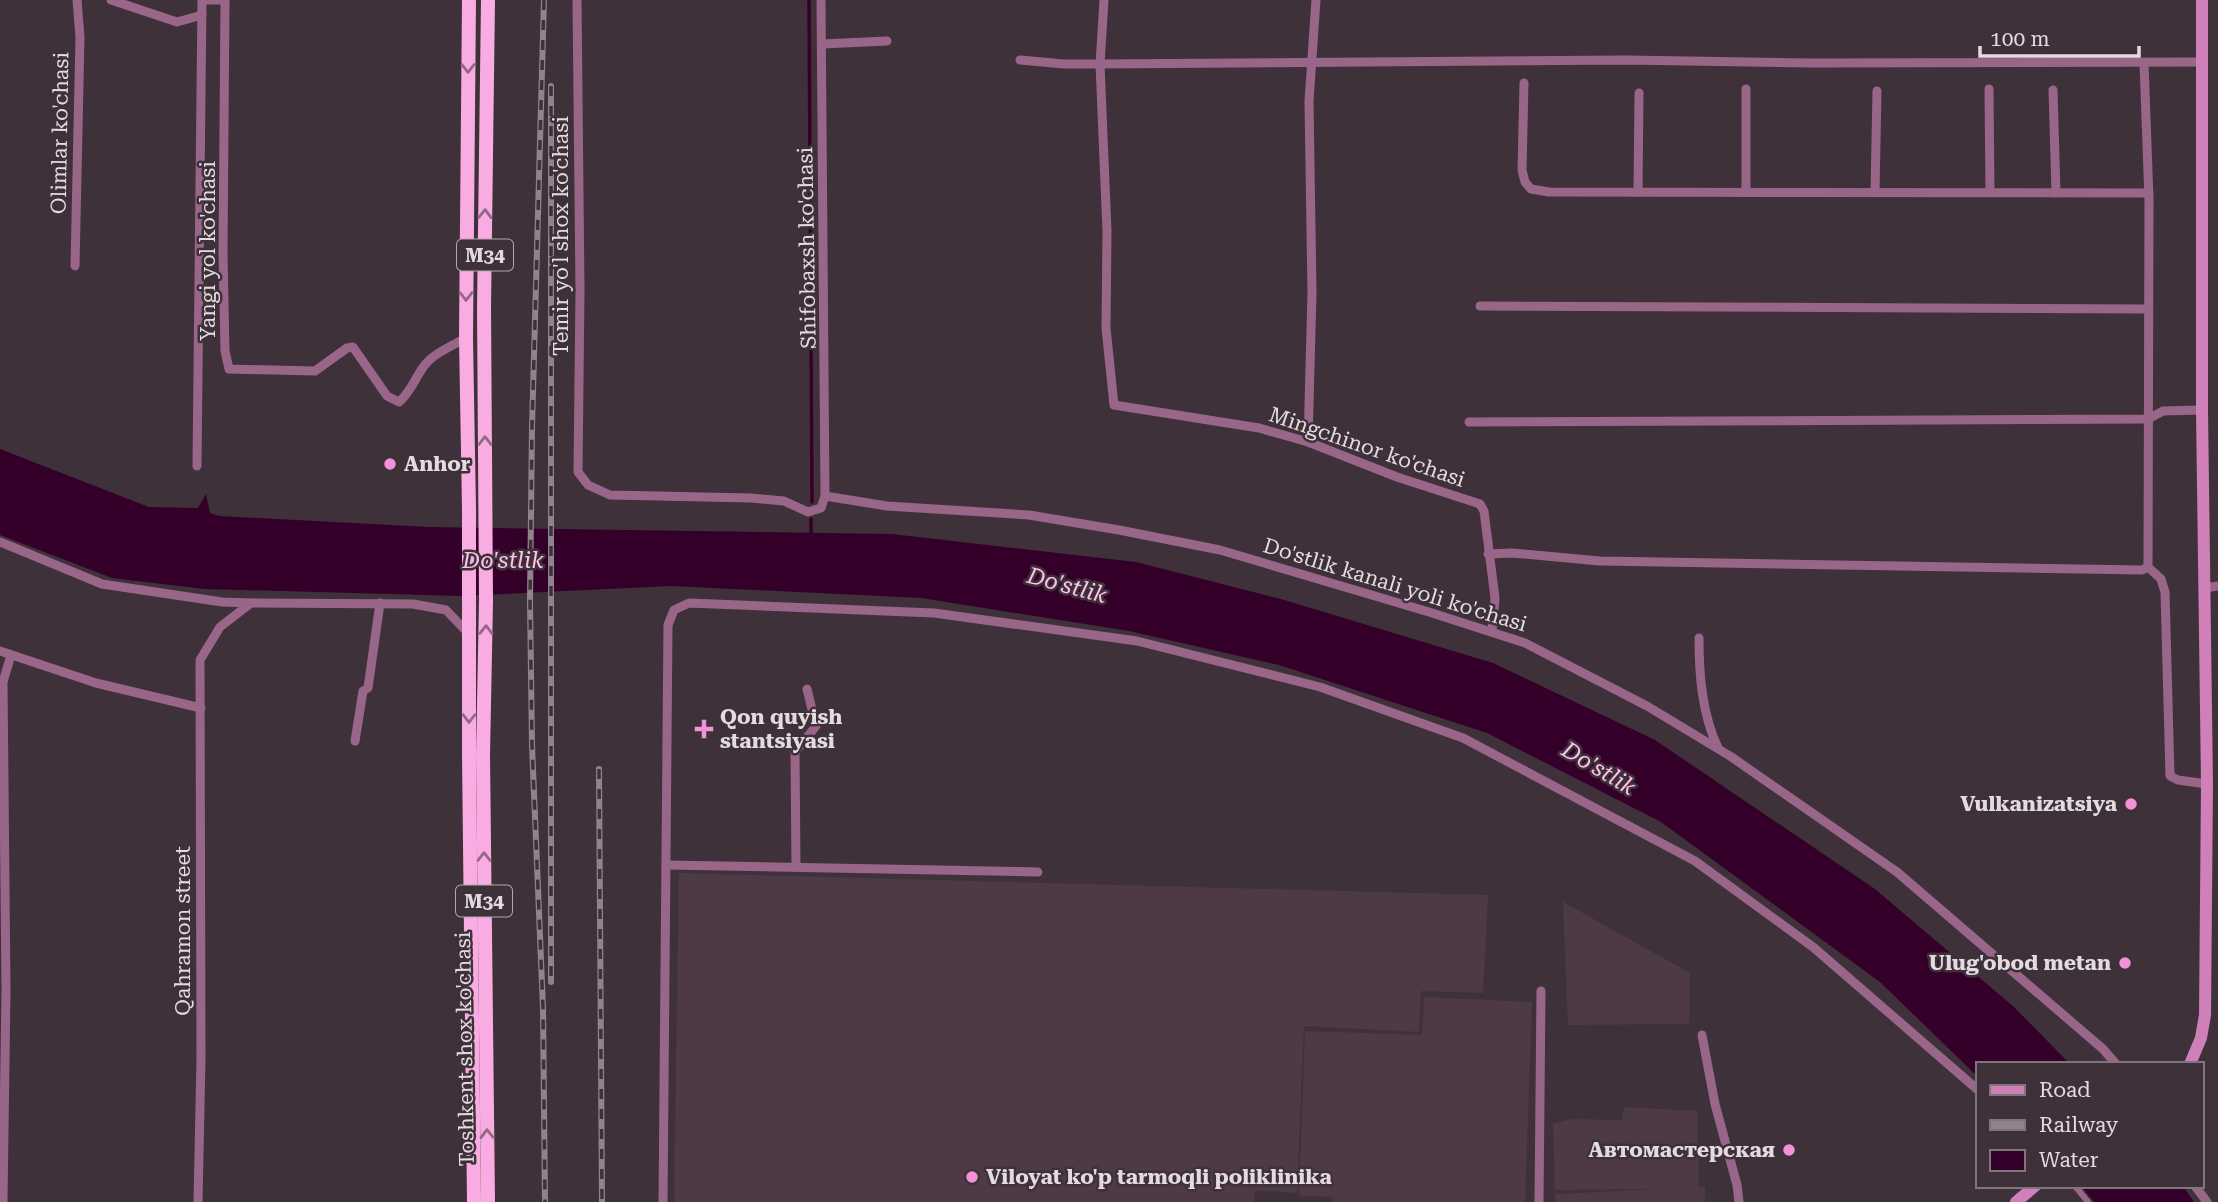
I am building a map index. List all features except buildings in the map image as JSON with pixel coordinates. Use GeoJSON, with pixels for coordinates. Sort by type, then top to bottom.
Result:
{"type":"FeatureCollection","features":[{"type":"Feature","properties":{"kind":"highway","name":"M34"},"geometry":{"type":"LineString","coordinates":[[466,338],[468,0]]}},
{"type":"Feature","properties":{"kind":"highway","name":"Toshkent shox ko'chasi"},"geometry":{"type":"LineString","coordinates":[[488,0],[483,755],[488,1202]]}},
{"type":"Feature","properties":{"kind":"highway","name":"Toshkent shox ko'chasi"},"geometry":{"type":"LineString","coordinates":[[466,338],[474,1202]]}},
{"type":"Feature","properties":{"kind":"main road"},"geometry":{"type":"LineString","coordinates":[[2191,1062],[2202,1038],[2205,1016],[2213,870],[2207,784],[2211,587],[2202,410],[2202,0]]}},
{"type":"Feature","properties":{"kind":"main road"},"geometry":{"type":"LineString","coordinates":[[2016,1202],[2033,1188]]}},
{"type":"Feature","properties":{"kind":"street","name":"Olimlar ko'chasi"},"geometry":{"type":"LineString","coordinates":[[75,266],[80,37],[77,0]]}},
{"type":"Feature","properties":{"kind":"street"},"geometry":{"type":"LineString","coordinates":[[111,0],[177,22],[202,15]]}},
{"type":"Feature","properties":{"kind":"street"},"geometry":{"type":"LineString","coordinates":[[197,466],[202,0],[225,0]]}},
{"type":"Feature","properties":{"kind":"street","name":"Yangi yol ko'chasi"},"geometry":{"type":"LineString","coordinates":[[225,0],[223,254],[225,351],[229,369],[315,371],[347,348],[354,347],[387,396],[400,402],[408,395],[426,363],[466,338]]}},
{"type":"Feature","properties":{"kind":"street","name":"Temir yo'l shox ko'chasi"},"geometry":{"type":"LineString","coordinates":[[578,0],[578,472],[588,485],[610,495],[751,498],[784,501],[808,512],[821,508],[825,496]]}},
{"type":"Feature","properties":{"kind":"street","name":"Shifobaxsh ko'chasi"},"geometry":{"type":"LineString","coordinates":[[821,0],[825,496]]}},
{"type":"Feature","properties":{"kind":"street"},"geometry":{"type":"LineString","coordinates":[[1100,64],[1104,0]]}},
{"type":"Feature","properties":{"kind":"street"},"geometry":{"type":"LineString","coordinates":[[1308,442],[1312,293],[1309,127],[1316,0]]}},
{"type":"Feature","properties":{"kind":"street"},"geometry":{"type":"LineString","coordinates":[[822,44],[887,41]]}},
{"type":"Feature","properties":{"kind":"street"},"geometry":{"type":"LineString","coordinates":[[1020,60],[1064,64],[1571,60],[2202,62]]}},
{"type":"Feature","properties":{"kind":"street"},"geometry":{"type":"LineString","coordinates":[[2144,63],[2149,193],[2148,567],[2161,579],[2165,592],[2170,776],[2178,780],[2207,784]]}},
{"type":"Feature","properties":{"kind":"street","name":"Mingchinor ko'chasi"},"geometry":{"type":"LineString","coordinates":[[1100,64],[1107,231],[1106,328],[1114,405],[1259,428],[1308,442],[1397,477],[1480,504],[1484,511],[1495,598],[1492,632]]}},
{"type":"Feature","properties":{"kind":"street"},"geometry":{"type":"LineString","coordinates":[[1524,83],[1522,170],[1525,182],[1531,189],[1549,192],[2149,193]]}},
{"type":"Feature","properties":{"kind":"street"},"geometry":{"type":"LineString","coordinates":[[1746,89],[1746,192]]}},
{"type":"Feature","properties":{"kind":"street"},"geometry":{"type":"LineString","coordinates":[[1989,89],[1990,192]]}},
{"type":"Feature","properties":{"kind":"street"},"geometry":{"type":"LineString","coordinates":[[2053,90],[2056,193]]}},
{"type":"Feature","properties":{"kind":"street"},"geometry":{"type":"LineString","coordinates":[[1875,192],[1877,91]]}},
{"type":"Feature","properties":{"kind":"street"},"geometry":{"type":"LineString","coordinates":[[1638,192],[1639,93]]}},
{"type":"Feature","properties":{"kind":"street"},"geometry":{"type":"LineString","coordinates":[[1480,306],[2148,309]]}},
{"type":"Feature","properties":{"kind":"street"},"geometry":{"type":"LineString","coordinates":[[1469,422],[2148,419],[2163,411],[2202,410]]}},
{"type":"Feature","properties":{"kind":"street","name":"Do'stlik kanali yoli ko'chasi"},"geometry":{"type":"LineString","coordinates":[[825,496],[887,506],[1029,515],[1220,550],[1492,632],[1537,649],[1647,706],[1719,750],[1897,872],[2103,1049],[2114,1062]]}},
{"type":"Feature","properties":{"kind":"street"},"geometry":{"type":"LineString","coordinates":[[0,542],[102,584],[197,599],[251,603],[413,604],[446,610],[468,633]]}},
{"type":"Feature","properties":{"kind":"street"},"geometry":{"type":"LineString","coordinates":[[1488,554],[1600,561],[2142,570],[2148,567]]}},
{"type":"Feature","properties":{"kind":"street","name":"Qahramon street"},"geometry":{"type":"LineString","coordinates":[[198,1202],[200,660],[220,627],[251,603]]}},
{"type":"Feature","properties":{"kind":"street"},"geometry":{"type":"LineString","coordinates":[[355,741],[363,691],[368,688],[380,603]]}},
{"type":"Feature","properties":{"kind":"street"},"geometry":{"type":"LineString","coordinates":[[663,1202],[668,625],[674,610],[689,603],[934,613],[1137,641],[1320,687],[1463,738],[1695,861],[1814,947],[1976,1088]]}},
{"type":"Feature","properties":{"kind":"street"},"geometry":{"type":"LineString","coordinates":[[1699,638],[1699,669],[1709,729],[1719,750]]}},
{"type":"Feature","properties":{"kind":"street"},"geometry":{"type":"LineString","coordinates":[[0,651],[96,683],[201,708]]}},
{"type":"Feature","properties":{"kind":"street"},"geometry":{"type":"LineString","coordinates":[[3,1202],[6,990],[3,682],[11,655]]}},
{"type":"Feature","properties":{"kind":"street"},"geometry":{"type":"LineString","coordinates":[[796,867],[795,752],[816,726],[807,689]]}},
{"type":"Feature","properties":{"kind":"street"},"geometry":{"type":"LineString","coordinates":[[666,865],[1038,872]]}},
{"type":"Feature","properties":{"kind":"street"},"geometry":{"type":"LineString","coordinates":[[1539,1202],[1541,991]]}},
{"type":"Feature","properties":{"kind":"street"},"geometry":{"type":"LineString","coordinates":[[1702,1035],[1715,1104],[1737,1185],[1739,1202]]}},
{"type":"Feature","properties":{"kind":"street"},"geometry":{"type":"LineString","coordinates":[[2077,1188],[2088,1202]]}},
{"type":"Feature","properties":{"kind":"shaded area"},"geometry":{"type":"Polygon","coordinates":[[[679,873],[1488,895],[1483,993],[1421,991],[1419,1032],[1304,1026],[1297,1193],[1255,1190],[1254,1202],[674,1202],[679,873]]]}},
{"type":"Feature","properties":{"kind":"shaded area"},"geometry":{"type":"Polygon","coordinates":[[[1563,902],[1690,973],[1689,1024],[1568,1025],[1563,902]]]}},
{"type":"Feature","properties":{"kind":"shaded area"},"geometry":{"type":"Polygon","coordinates":[[[1424,997],[1532,1002],[1525,1202],[1332,1202],[1332,1197],[1299,1196],[1305,1031],[1422,1035],[1424,997]]]}},
{"type":"Feature","properties":{"kind":"shaded area"},"geometry":{"type":"Polygon","coordinates":[[[1624,1107],[1697,1111],[1699,1187],[1705,1187],[1705,1202],[1555,1202],[1555,1194],[1661,1189],[1555,1190],[1553,1124],[1572,1119],[1622,1120],[1624,1107]]]}},
{"type":"Feature","properties":{"kind":"water","name":"Do'stlik"},"geometry":{"type":"Polygon","coordinates":[[[0,449],[149,507],[198,508],[206,494],[210,513],[220,516],[429,527],[892,534],[1136,562],[1281,599],[1493,663],[1655,740],[1875,889],[2014,1007],[2068,1062],[1976,1062],[1976,1075],[1880,982],[1661,822],[1487,733],[1279,665],[1129,631],[921,598],[671,586],[461,596],[204,589],[112,578],[0,535],[0,449]]]}},
{"type":"Feature","properties":{"kind":"water"},"geometry":{"type":"Polygon","coordinates":[[[2083,1188],[2184,1188],[2194,1202],[2094,1202],[2083,1188]]]}},
{"type":"Feature","properties":{"kind":"waterway"},"geometry":{"type":"LineString","coordinates":[[809,0],[812,502]]}},
{"type":"Feature","properties":{"kind":"waterway"},"geometry":{"type":"LineString","coordinates":[[811,519],[811,537]]}},
{"type":"Feature","properties":{"kind":"railway"},"geometry":{"type":"LineString","coordinates":[[544,0],[530,601],[532,745],[543,1008],[545,1202]]}},
{"type":"Feature","properties":{"kind":"railway"},"geometry":{"type":"LineString","coordinates":[[551,86],[551,982]]}},
{"type":"Feature","properties":{"kind":"railway"},"geometry":{"type":"LineString","coordinates":[[599,769],[602,1202]]}},
{"type":"Feature","properties":{"kind":"place","name":"Anhor"},"geometry":{"type":"Point","coordinates":[390,464]}},
{"type":"Feature","properties":{"kind":"place","name":"Qon quyish stantsiyasi"},"geometry":{"type":"Point","coordinates":[704,729]}},
{"type":"Feature","properties":{"kind":"place","name":"Vulkanizatsiya"},"geometry":{"type":"Point","coordinates":[2131,804]}},
{"type":"Feature","properties":{"kind":"place","name":"Ulug'obod metan"},"geometry":{"type":"Point","coordinates":[2125,963]}},
{"type":"Feature","properties":{"kind":"place","name":"Автомастерская"},"geometry":{"type":"Point","coordinates":[1789,1150]}},
{"type":"Feature","properties":{"kind":"place","name":"Viloyat ko'p tarmoqli poliklinika"},"geometry":{"type":"Point","coordinates":[972,1177]}}]}
